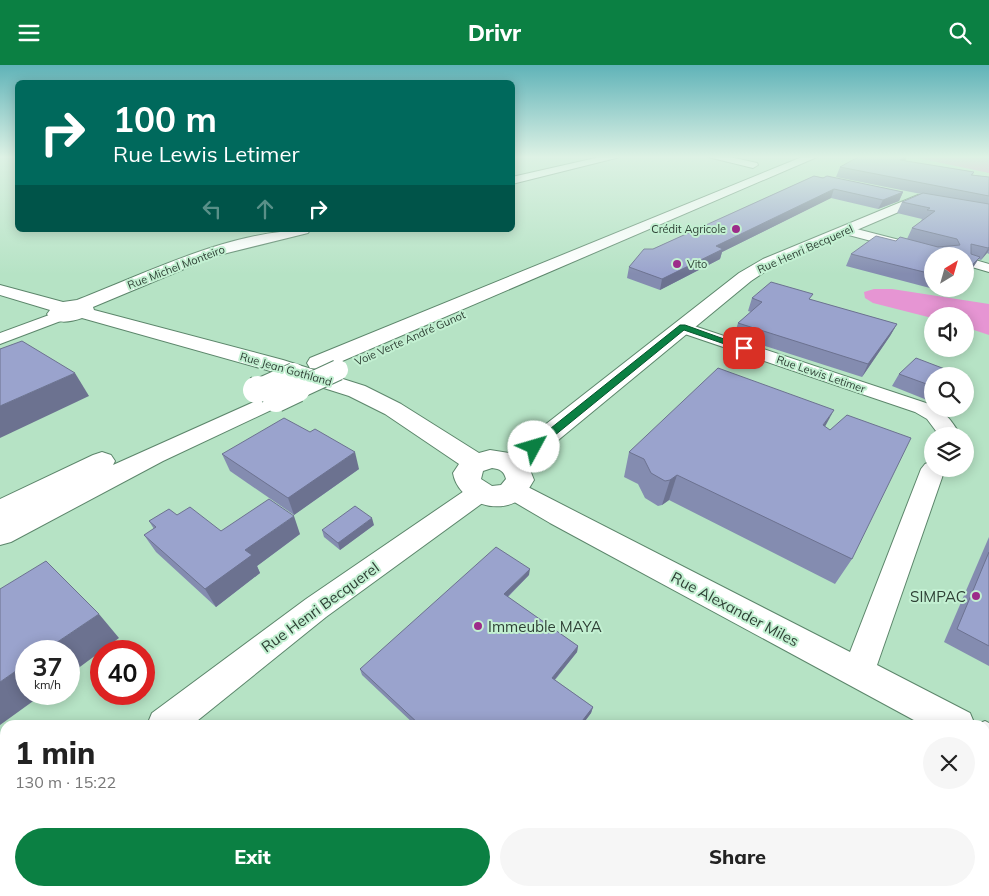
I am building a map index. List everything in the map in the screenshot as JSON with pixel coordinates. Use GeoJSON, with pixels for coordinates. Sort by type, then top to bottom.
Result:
{"type":"FeatureCollection","features":[{"type":"Feature","properties":{"kind":"main road","name":"Voie Verte André Gunot"},"geometry":{"type":"LineString","coordinates":[[0,511],[62,479],[266,394],[727,196]]}},
{"type":"Feature","properties":{"kind":"main road","name":"Rue Henri Becquerel"},"geometry":{"type":"LineString","coordinates":[[513,477],[682,327],[760,267],[844,230],[926,200],[904,196]]}},
{"type":"Feature","properties":{"kind":"main road","name":"Rue Michel Monteiro"},"geometry":{"type":"LineString","coordinates":[[71,310],[204,255],[295,232]]}},
{"type":"Feature","properties":{"kind":"main road","name":"Rue Jean Gothland"},"geometry":{"type":"LineString","coordinates":[[0,290],[274,365],[357,391],[393,409],[475,463]]}},
{"type":"Feature","properties":{"kind":"main road","name":"Voie Verte André Gunot"},"geometry":{"type":"LineString","coordinates":[[0,534],[146,459],[266,394]]}},
{"type":"Feature","properties":{"kind":"main road"},"geometry":{"type":"LineString","coordinates":[[498,459],[513,477],[497,496],[479,493],[472,489],[466,478],[470,467],[475,463],[498,459]]}},
{"type":"Feature","properties":{"kind":"street"},"geometry":{"type":"LineString","coordinates":[[844,230],[924,251]]}},
{"type":"Feature","properties":{"kind":"street"},"geometry":{"type":"LineString","coordinates":[[974,264],[989,268]]}},
{"type":"Feature","properties":{"kind":"street"},"geometry":{"type":"LineString","coordinates":[[0,339],[71,310]]}},
{"type":"Feature","properties":{"kind":"street","name":"Rue Lewis Letimer"},"geometry":{"type":"LineString","coordinates":[[682,327],[922,408],[940,421],[944,427]]}},
{"type":"Feature","properties":{"kind":"street","name":"Rue Alexander Miles"},"geometry":{"type":"LineString","coordinates":[[513,477],[559,516],[948,720]]}},
{"type":"Feature","properties":{"kind":"street"},"geometry":{"type":"LineString","coordinates":[[858,673],[930,477]]}},
{"type":"Feature","properties":{"kind":"street","name":"Rue Henri Becquerel"},"geometry":{"type":"LineString","coordinates":[[170,720],[316,608],[479,493]]}},
{"type":"Feature","properties":{"kind":"shaded area"},"geometry":{"type":"Polygon","coordinates":[[[874,289],[892,289],[924,294],[924,297],[944,297],[989,304],[989,335],[974,330],[974,307],[924,307],[924,316],[873,303],[865,298],[864,292],[874,289]]]}},
{"type":"Feature","properties":{"kind":"building"},"geometry":{"type":"Polygon","coordinates":[[[770,196],[820,196],[716,246],[723,249],[662,279],[629,267],[644,249],[653,249],[770,196]]]}},
{"type":"Feature","properties":{"kind":"building"},"geometry":{"type":"Polygon","coordinates":[[[864,196],[894,196],[883,200],[864,196]]]}},
{"type":"Feature","properties":{"kind":"building"},"geometry":{"type":"Polygon","coordinates":[[[917,196],[940,196],[989,204],[989,247],[971,244],[971,247],[938,247],[960,245],[957,239],[912,228],[935,211],[927,210],[930,208],[902,202],[917,196]]]}},
{"type":"Feature","properties":{"kind":"building"},"geometry":{"type":"Polygon","coordinates":[[[876,236],[896,241],[900,237],[938,247],[924,247],[924,272],[851,254],[876,236]]]}},
{"type":"Feature","properties":{"kind":"building"},"geometry":{"type":"Polygon","coordinates":[[[974,255],[980,257],[974,263],[974,255]]]}},
{"type":"Feature","properties":{"kind":"building"},"geometry":{"type":"Polygon","coordinates":[[[771,282],[813,294],[809,299],[897,324],[868,364],[738,323],[762,302],[752,298],[771,282]]]}},
{"type":"Feature","properties":{"kind":"building"},"geometry":{"type":"Polygon","coordinates":[[[22,341],[75,373],[0,406],[0,349],[22,341]]]}},
{"type":"Feature","properties":{"kind":"building"},"geometry":{"type":"Polygon","coordinates":[[[916,358],[940,367],[924,367],[924,383],[899,374],[916,358]]]}},
{"type":"Feature","properties":{"kind":"building"},"geometry":{"type":"Polygon","coordinates":[[[718,368],[834,410],[823,425],[830,430],[847,415],[911,438],[852,559],[677,475],[665,481],[651,473],[644,459],[629,452],[718,368]]]}},
{"type":"Feature","properties":{"kind":"building"},"geometry":{"type":"Polygon","coordinates":[[[284,418],[310,432],[315,429],[355,452],[288,498],[222,454],[284,418]]]}},
{"type":"Feature","properties":{"kind":"building"},"geometry":{"type":"Polygon","coordinates":[[[269,499],[294,516],[245,550],[252,555],[205,589],[144,535],[156,527],[149,521],[169,509],[177,515],[190,507],[221,531],[269,499]]]}},
{"type":"Feature","properties":{"kind":"building"},"geometry":{"type":"Polygon","coordinates":[[[355,506],[372,518],[338,543],[322,530],[355,506]]]}},
{"type":"Feature","properties":{"kind":"building","name":"Immeuble MAYA"},"geometry":{"type":"Polygon","coordinates":[[[496,547],[530,569],[504,594],[578,646],[552,678],[593,707],[583,720],[415,720],[360,669],[496,547]]]}},
{"type":"Feature","properties":{"kind":"building"},"geometry":{"type":"Polygon","coordinates":[[[989,552],[989,646],[957,629],[989,552]]]}},
{"type":"Feature","properties":{"kind":"building"},"geometry":{"type":"Polygon","coordinates":[[[46,561],[99,614],[60,640],[15,640],[15,672],[0,682],[0,589],[46,561]]]}},
{"type":"Feature","properties":{"kind":"place","name":"Crédit Agricole"},"geometry":{"type":"Point","coordinates":[736,229]}},
{"type":"Feature","properties":{"kind":"place","name":"Vito"},"geometry":{"type":"Point","coordinates":[677,264]}},
{"type":"Feature","properties":{"kind":"place","name":"SIMPAC"},"geometry":{"type":"Point","coordinates":[976,596]}},
{"type":"Feature","properties":{"kind":"place","name":"Immeuble MAYA"},"geometry":{"type":"Point","coordinates":[478,626]}},
{"type":"Feature","properties":{"kind":"route"},"geometry":{"type":"LineString","coordinates":[[534,447],[682,327],[744,348]]}}]}
